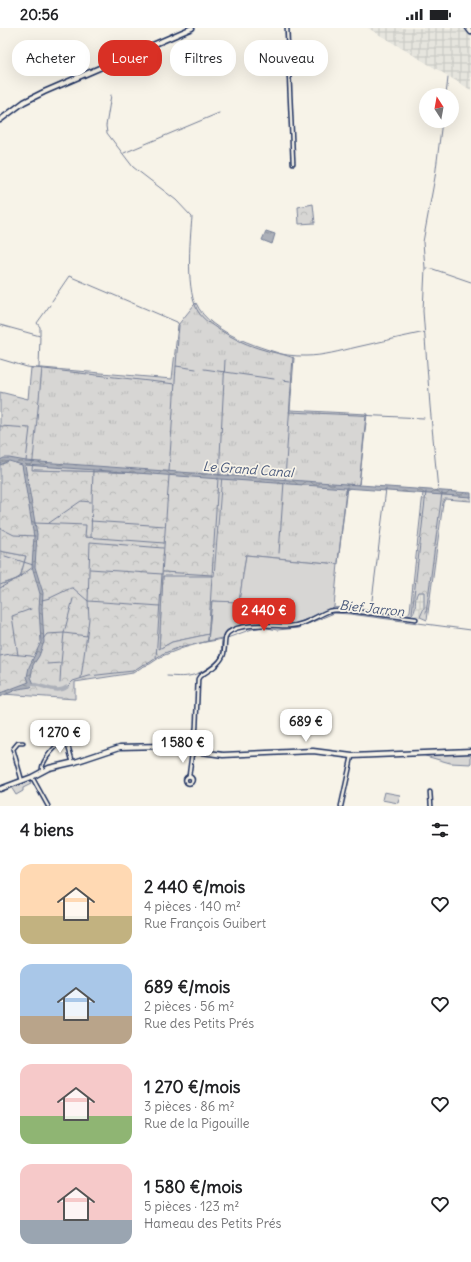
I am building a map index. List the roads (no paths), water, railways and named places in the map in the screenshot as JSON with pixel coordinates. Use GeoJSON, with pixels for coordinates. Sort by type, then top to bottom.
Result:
{"type":"FeatureCollection","features":[{"type":"Feature","properties":{"kind":"street"},"geometry":{"type":"LineString","coordinates":[[0,120],[24,102],[44,92],[192,28]]}},
{"type":"Feature","properties":{"kind":"street"},"geometry":{"type":"LineString","coordinates":[[286,28],[293,163]]}},
{"type":"Feature","properties":{"kind":"street"},"geometry":{"type":"LineString","coordinates":[[468,28],[471,32]]}},
{"type":"Feature","properties":{"kind":"street"},"geometry":{"type":"LineString","coordinates":[[189,776],[196,727],[198,679],[221,660],[225,651],[226,637],[230,631],[254,625],[297,625],[335,610],[416,619]]}},
{"type":"Feature","properties":{"kind":"street"},"geometry":{"type":"LineString","coordinates":[[42,771],[42,766],[45,761],[60,743],[66,739],[73,763]]}},
{"type":"Feature","properties":{"kind":"street"},"geometry":{"type":"LineString","coordinates":[[22,743],[18,743],[13,749],[22,781]]}},
{"type":"Feature","properties":{"kind":"street"},"geometry":{"type":"LineString","coordinates":[[0,789],[32,777],[49,768],[73,763],[120,747],[162,746],[223,755],[313,751],[352,756],[471,751]]}},
{"type":"Feature","properties":{"kind":"street"},"geometry":{"type":"LineString","coordinates":[[341,806],[352,756]]}},
{"type":"Feature","properties":{"kind":"street"},"geometry":{"type":"LineString","coordinates":[[32,777],[48,806]]}},
{"type":"Feature","properties":{"kind":"street"},"geometry":{"type":"LineString","coordinates":[[430,792],[431,806]]}},
{"type":"Feature","properties":{"kind":"water"},"geometry":{"type":"Polygon","coordinates":[[[266,231],[275,234],[272,244],[262,240],[266,231]]]}},
{"type":"Feature","properties":{"kind":"water"},"geometry":{"type":"Polygon","coordinates":[[[4,458],[26,461],[471,493],[471,497],[25,465],[37,534],[35,567],[43,593],[42,608],[44,642],[39,656],[33,665],[31,677],[34,684],[31,687],[18,689],[0,697],[0,693],[29,682],[27,677],[29,667],[41,642],[39,608],[40,594],[32,566],[34,537],[22,465],[9,461],[0,465],[0,460],[4,458]]]}},
{"type":"Feature","properties":{"kind":"waterway"},"geometry":{"type":"LineString","coordinates":[[447,88],[448,78]]}},
{"type":"Feature","properties":{"kind":"waterway"},"geometry":{"type":"LineString","coordinates":[[111,95],[106,126],[107,133],[133,167],[176,200],[192,217],[190,239],[190,280],[192,293],[199,313],[209,323],[230,336],[257,348],[297,356],[325,354],[425,332]]}},
{"type":"Feature","properties":{"kind":"waterway"},"geometry":{"type":"LineString","coordinates":[[124,153],[219,113]]}},
{"type":"Feature","properties":{"kind":"waterway"},"geometry":{"type":"LineString","coordinates":[[438,490],[423,311],[425,268],[423,242],[435,177],[441,128]]}},
{"type":"Feature","properties":{"kind":"waterway"},"geometry":{"type":"LineString","coordinates":[[426,268],[471,282]]}},
{"type":"Feature","properties":{"kind":"waterway"},"geometry":{"type":"LineString","coordinates":[[52,301],[69,276],[177,322],[179,325],[176,366]]}},
{"type":"Feature","properties":{"kind":"waterway"},"geometry":{"type":"LineString","coordinates":[[40,335],[40,327],[37,323],[50,305]]}},
{"type":"Feature","properties":{"kind":"waterway"},"geometry":{"type":"LineString","coordinates":[[0,325],[40,336],[39,368]]}},
{"type":"Feature","properties":{"kind":"waterway","name":"Le Grand Canal"},"geometry":{"type":"LineString","coordinates":[[285,479],[293,357]]}},
{"type":"Feature","properties":{"kind":"waterway"},"geometry":{"type":"LineString","coordinates":[[0,359],[27,367],[175,384]]}},
{"type":"Feature","properties":{"kind":"waterway","name":"Le Grand Canal"},"geometry":{"type":"LineString","coordinates":[[219,475],[225,360]]}},
{"type":"Feature","properties":{"kind":"waterway"},"geometry":{"type":"LineString","coordinates":[[169,471],[176,366],[196,369]]}},
{"type":"Feature","properties":{"kind":"waterway"},"geometry":{"type":"LineString","coordinates":[[204,369],[274,379]]}},
{"type":"Feature","properties":{"kind":"waterway"},"geometry":{"type":"LineString","coordinates":[[283,380],[290,381]]}},
{"type":"Feature","properties":{"kind":"waterway"},"geometry":{"type":"LineString","coordinates":[[289,412],[424,418]]}},
{"type":"Feature","properties":{"kind":"waterway"},"geometry":{"type":"LineString","coordinates":[[359,485],[366,416]]}},
{"type":"Feature","properties":{"kind":"waterway"},"geometry":{"type":"LineString","coordinates":[[0,426],[30,428],[26,461]]}},
{"type":"Feature","properties":{"kind":"waterway"},"geometry":{"type":"LineString","coordinates":[[91,537],[93,470]]}},
{"type":"Feature","properties":{"kind":"waterway"},"geometry":{"type":"LineString","coordinates":[[156,658],[169,476]]}},
{"type":"Feature","properties":{"kind":"waterway","name":"Le Grand Canal"},"geometry":{"type":"LineString","coordinates":[[208,641],[218,478]]}},
{"type":"Feature","properties":{"kind":"waterway","name":"Le Grand Canal"},"geometry":{"type":"LineString","coordinates":[[279,553],[284,482]]}},
{"type":"Feature","properties":{"kind":"waterway"},"geometry":{"type":"LineString","coordinates":[[338,562],[347,487]]}},
{"type":"Feature","properties":{"kind":"waterway"},"geometry":{"type":"LineString","coordinates":[[371,608],[386,489]]}},
{"type":"Feature","properties":{"kind":"waterway"},"geometry":{"type":"LineString","coordinates":[[412,613],[426,492]]}},
{"type":"Feature","properties":{"kind":"waterway"},"geometry":{"type":"LineString","coordinates":[[426,613],[442,493]]}},
{"type":"Feature","properties":{"kind":"waterway"},"geometry":{"type":"LineString","coordinates":[[49,523],[81,501],[91,502]]}},
{"type":"Feature","properties":{"kind":"waterway"},"geometry":{"type":"LineString","coordinates":[[91,521],[165,526]]}},
{"type":"Feature","properties":{"kind":"waterway"},"geometry":{"type":"LineString","coordinates":[[34,523],[86,525],[85,537],[164,543]]}},
{"type":"Feature","properties":{"kind":"waterway"},"geometry":{"type":"LineString","coordinates":[[0,528],[14,535],[35,536]]}},
{"type":"Feature","properties":{"kind":"waterway"},"geometry":{"type":"LineString","coordinates":[[81,678],[89,619],[88,601],[90,542],[163,548]]}},
{"type":"Feature","properties":{"kind":"waterway"},"geometry":{"type":"LineString","coordinates":[[5,556],[33,565]]}},
{"type":"Feature","properties":{"kind":"waterway"},"geometry":{"type":"LineString","coordinates":[[0,588],[18,578],[33,567]]}},
{"type":"Feature","properties":{"kind":"waterway"},"geometry":{"type":"LineString","coordinates":[[90,569],[162,574]]}},
{"type":"Feature","properties":{"kind":"waterway"},"geometry":{"type":"LineString","coordinates":[[163,572],[212,575]]}},
{"type":"Feature","properties":{"kind":"waterway"},"geometry":{"type":"LineString","coordinates":[[42,600],[73,588],[88,601],[160,606]]}},
{"type":"Feature","properties":{"kind":"waterway"},"geometry":{"type":"LineString","coordinates":[[47,664],[61,663],[64,633],[73,599]]}},
{"type":"Feature","properties":{"kind":"waterway"},"geometry":{"type":"LineString","coordinates":[[18,655],[12,616],[31,609]]}},
{"type":"Feature","properties":{"kind":"waterway","name":"Bief Jarron"},"geometry":{"type":"LineString","coordinates":[[227,638],[252,629],[263,627],[277,630],[298,628],[334,613],[471,630]]}},
{"type":"Feature","properties":{"kind":"waterway"},"geometry":{"type":"LineString","coordinates":[[43,639],[47,634],[64,633],[87,636]]}},
{"type":"Feature","properties":{"kind":"waterway","name":"Bief Jarron"},"geometry":{"type":"LineString","coordinates":[[67,687],[73,681],[89,676],[133,671],[162,654],[183,646],[223,639]]}},
{"type":"Feature","properties":{"kind":"waterway"},"geometry":{"type":"LineString","coordinates":[[167,676],[189,676],[209,667],[220,658],[222,640]]}},
{"type":"Feature","properties":{"kind":"waterway"},"geometry":{"type":"LineString","coordinates":[[0,656],[10,654],[33,657]]}},
{"type":"Feature","properties":{"kind":"waterway"},"geometry":{"type":"LineString","coordinates":[[60,683],[61,663]]}},
{"type":"Feature","properties":{"kind":"waterway"},"geometry":{"type":"LineString","coordinates":[[0,676],[2,684]]}},
{"type":"Feature","properties":{"kind":"waterway","name":"Bief Jarron"},"geometry":{"type":"LineString","coordinates":[[30,684],[35,684],[54,690],[67,687]]}}]}
